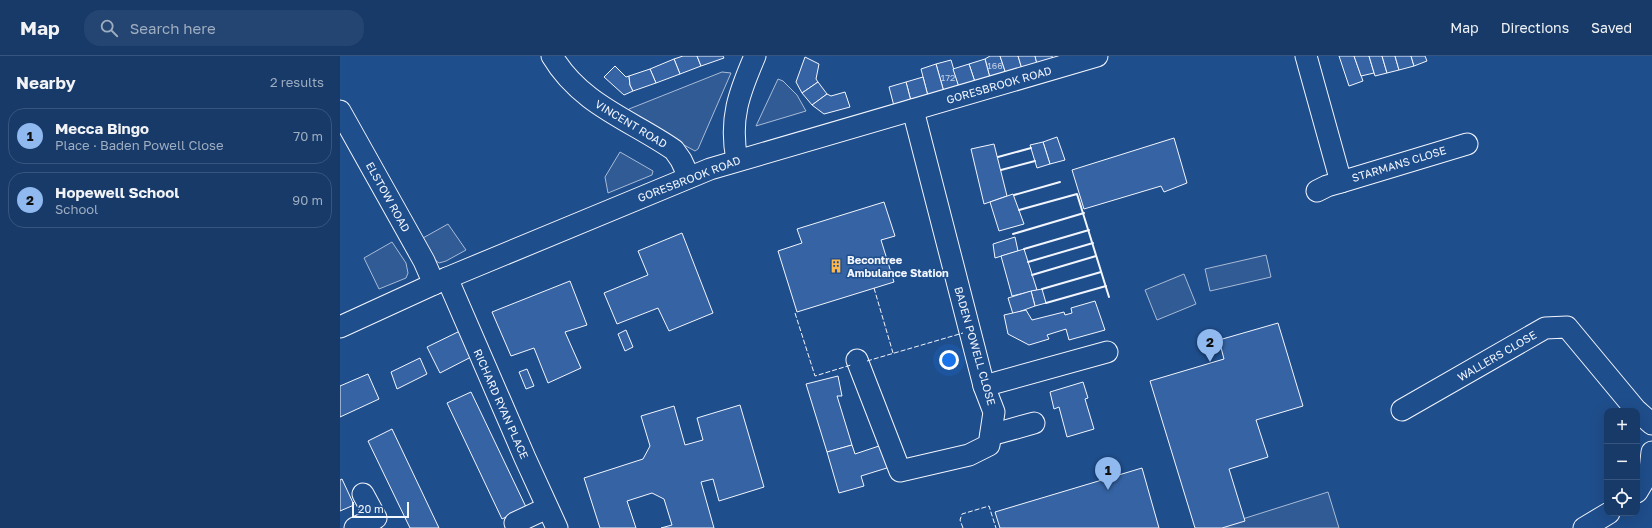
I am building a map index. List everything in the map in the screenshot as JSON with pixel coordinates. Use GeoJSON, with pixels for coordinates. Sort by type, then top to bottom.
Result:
{"type":"FeatureCollection","features":[{"type":"Feature","properties":{"kind":"street","name":"VINCENT ROAD"},"geometry":{"type":"LineString","coordinates":[[552,56],[568,78],[592,100],[612,114],[674,150],[681,160],[689,177]]}},
{"type":"Feature","properties":{"kind":"street"},"geometry":{"type":"LineString","coordinates":[[737,160],[733,139],[733,124],[737,105],[755,56]]}},
{"type":"Feature","properties":{"kind":"street","name":"GORESBROOK ROAD"},"geometry":{"type":"LineString","coordinates":[[340,327],[441,281],[689,177],[737,160],[1098,56]]}},
{"type":"Feature","properties":{"kind":"street","name":"STARMANS CLOSE"},"geometry":{"type":"LineString","coordinates":[[1306,56],[1341,182],[1467,144]]}},
{"type":"Feature","properties":{"kind":"street","name":"BADEN POWELL CLOSE"},"geometry":{"type":"LineString","coordinates":[[857,360],[900,471],[969,455],[989,445],[994,412],[984,386],[913,110]]}},
{"type":"Feature","properties":{"kind":"street","name":"ELSTOW ROAD"},"geometry":{"type":"LineString","coordinates":[[340,111],[424,261],[441,281]]}},
{"type":"Feature","properties":{"kind":"street"},"geometry":{"type":"LineString","coordinates":[[1317,191],[1326,186],[1341,182]]}},
{"type":"Feature","properties":{"kind":"street","name":"RICHARD RYAN PLACE"},"geometry":{"type":"LineString","coordinates":[[441,281],[557,528]]}},
{"type":"Feature","properties":{"kind":"street","name":"WALLERS CLOSE"},"geometry":{"type":"LineString","coordinates":[[1402,410],[1545,328],[1567,327],[1636,410],[1652,424]]}},
{"type":"Feature","properties":{"kind":"street"},"geometry":{"type":"LineString","coordinates":[[984,386],[1107,352]]}},
{"type":"Feature","properties":{"kind":"street"},"geometry":{"type":"LineString","coordinates":[[991,435],[1034,423]]}},
{"type":"Feature","properties":{"kind":"street"},"geometry":{"type":"LineString","coordinates":[[1640,487],[1650,470],[1652,452]]}},
{"type":"Feature","properties":{"kind":"street"},"geometry":{"type":"LineString","coordinates":[[355,528],[376,518],[363,494]]}},
{"type":"Feature","properties":{"kind":"street"},"geometry":{"type":"LineString","coordinates":[[515,522],[547,508]]}},
{"type":"Feature","properties":{"kind":"street"},"geometry":{"type":"LineString","coordinates":[[1584,528],[1604,516]]}},
{"type":"Feature","properties":{"kind":"shaded area"},"geometry":{"type":"Polygon","coordinates":[[[722,72],[731,73],[698,149],[695,151],[627,114],[629,109],[722,72]]]}},
{"type":"Feature","properties":{"kind":"shaded area"},"geometry":{"type":"Polygon","coordinates":[[[778,79],[783,81],[797,95],[806,111],[756,126],[778,79]]]}},
{"type":"Feature","properties":{"kind":"shaded area"},"geometry":{"type":"Polygon","coordinates":[[[620,152],[653,171],[652,175],[608,193],[605,177],[620,152]]]}},
{"type":"Feature","properties":{"kind":"shaded area"},"geometry":{"type":"Polygon","coordinates":[[[448,224],[466,250],[446,261],[439,263],[434,259],[423,238],[448,224]]]}},
{"type":"Feature","properties":{"kind":"shaded area"},"geometry":{"type":"Polygon","coordinates":[[[392,242],[406,263],[408,273],[406,278],[379,289],[364,258],[392,242]]]}},
{"type":"Feature","properties":{"kind":"shaded area"},"geometry":{"type":"Polygon","coordinates":[[[1266,255],[1271,277],[1210,291],[1205,269],[1266,255]]]}},
{"type":"Feature","properties":{"kind":"shaded area"},"geometry":{"type":"Polygon","coordinates":[[[1184,274],[1196,304],[1157,320],[1145,290],[1184,274]]]}},
{"type":"Feature","properties":{"kind":"shaded area"},"geometry":{"type":"Polygon","coordinates":[[[1328,492],[1339,528],[1214,528],[1328,492]]]}},
{"type":"Feature","properties":{"kind":"building"},"geometry":{"type":"Polygon","coordinates":[[[683,56],[697,56],[701,66],[680,74],[674,59],[683,56]]]}},
{"type":"Feature","properties":{"kind":"building"},"geometry":{"type":"Polygon","coordinates":[[[697,56],[723,56],[724,58],[701,66],[697,56]]]}},
{"type":"Feature","properties":{"kind":"building"},"geometry":{"type":"Polygon","coordinates":[[[990,56],[1000,56],[1006,74],[990,78],[985,59],[990,56]]]}},
{"type":"Feature","properties":{"kind":"building"},"geometry":{"type":"Polygon","coordinates":[[[1000,56],[1018,56],[1022,69],[1006,74],[1000,56]]]}},
{"type":"Feature","properties":{"kind":"building"},"geometry":{"type":"Polygon","coordinates":[[[1018,56],[1035,56],[1037,64],[1022,69],[1018,56]]]}},
{"type":"Feature","properties":{"kind":"building"},"geometry":{"type":"Polygon","coordinates":[[[1035,56],[1052,56],[1053,60],[1037,64],[1035,56]]]}},
{"type":"Feature","properties":{"kind":"building"},"geometry":{"type":"Polygon","coordinates":[[[1339,56],[1354,56],[1363,81],[1349,86],[1339,56]]]}},
{"type":"Feature","properties":{"kind":"building"},"geometry":{"type":"Polygon","coordinates":[[[1354,56],[1369,56],[1374,73],[1361,76],[1354,56]]]}},
{"type":"Feature","properties":{"kind":"building"},"geometry":{"type":"Polygon","coordinates":[[[1369,56],[1382,56],[1387,73],[1375,76],[1369,56]]]}},
{"type":"Feature","properties":{"kind":"building"},"geometry":{"type":"Polygon","coordinates":[[[1382,56],[1395,56],[1399,70],[1387,73],[1382,56]]]}},
{"type":"Feature","properties":{"kind":"building"},"geometry":{"type":"Polygon","coordinates":[[[1395,56],[1411,56],[1414,66],[1399,70],[1395,56]]]}},
{"type":"Feature","properties":{"kind":"building"},"geometry":{"type":"Polygon","coordinates":[[[1411,56],[1425,56],[1427,61],[1414,66],[1411,56]]]}},
{"type":"Feature","properties":{"kind":"building"},"geometry":{"type":"Polygon","coordinates":[[[805,57],[819,64],[816,79],[818,82],[802,93],[796,82],[805,57]]]}},
{"type":"Feature","properties":{"kind":"building"},"geometry":{"type":"Polygon","coordinates":[[[674,59],[680,74],[656,83],[650,69],[674,59]]]}},
{"type":"Feature","properties":{"kind":"building"},"geometry":{"type":"Polygon","coordinates":[[[985,59],[990,78],[975,82],[969,64],[985,59]]]}},
{"type":"Feature","properties":{"kind":"building"},"geometry":{"type":"Polygon","coordinates":[[[951,60],[959,87],[944,92],[936,64],[951,60]]]}},
{"type":"Feature","properties":{"kind":"building"},"geometry":{"type":"Polygon","coordinates":[[[936,64],[944,92],[928,96],[921,69],[936,64]]]}},
{"type":"Feature","properties":{"kind":"building"},"geometry":{"type":"Polygon","coordinates":[[[969,64],[975,82],[959,87],[953,69],[969,64]]]}},
{"type":"Feature","properties":{"kind":"building"},"geometry":{"type":"Polygon","coordinates":[[[615,66],[626,77],[629,76],[630,85],[633,91],[624,95],[604,77],[615,66]]]}},
{"type":"Feature","properties":{"kind":"building"},"geometry":{"type":"Polygon","coordinates":[[[650,69],[656,83],[633,91],[630,85],[629,76],[650,69]]]}},
{"type":"Feature","properties":{"kind":"building"},"geometry":{"type":"Polygon","coordinates":[[[923,77],[928,96],[911,101],[906,82],[923,77]]]}},
{"type":"Feature","properties":{"kind":"building"},"geometry":{"type":"Polygon","coordinates":[[[818,82],[827,94],[812,105],[802,93],[818,82]]]}},
{"type":"Feature","properties":{"kind":"building"},"geometry":{"type":"Polygon","coordinates":[[[906,82],[911,101],[894,106],[889,87],[906,82]]]}},
{"type":"Feature","properties":{"kind":"building"},"geometry":{"type":"Polygon","coordinates":[[[845,92],[850,107],[824,114],[812,105],[827,94],[831,96],[845,92]]]}},
{"type":"Feature","properties":{"kind":"building"},"geometry":{"type":"Polygon","coordinates":[[[1057,137],[1065,160],[1050,164],[1043,142],[1057,137]]]}},
{"type":"Feature","properties":{"kind":"building"},"geometry":{"type":"Polygon","coordinates":[[[1174,138],[1187,183],[1164,192],[1161,186],[1084,209],[1072,170],[1174,138]]]}},
{"type":"Feature","properties":{"kind":"building"},"geometry":{"type":"Polygon","coordinates":[[[1043,142],[1050,164],[1037,168],[1030,145],[1043,142]]]}},
{"type":"Feature","properties":{"kind":"building"},"geometry":{"type":"Polygon","coordinates":[[[994,144],[1007,196],[984,204],[971,149],[994,144]]]}},
{"type":"Feature","properties":{"kind":"building"},"geometry":{"type":"Polygon","coordinates":[[[1013,194],[1024,224],[999,231],[990,202],[1013,194]]]}},
{"type":"Feature","properties":{"kind":"building","name":"Becontree Ambulance Station"},"geometry":{"type":"Polygon","coordinates":[[[884,202],[895,236],[881,240],[894,282],[797,312],[778,251],[802,243],[797,229],[884,202]]]}},
{"type":"Feature","properties":{"kind":"building"},"geometry":{"type":"Polygon","coordinates":[[[682,233],[713,313],[669,331],[658,308],[617,324],[604,293],[648,275],[638,251],[682,233]]]}},
{"type":"Feature","properties":{"kind":"building"},"geometry":{"type":"Polygon","coordinates":[[[1015,237],[1018,251],[995,258],[993,244],[1015,237]]]}},
{"type":"Feature","properties":{"kind":"building"},"geometry":{"type":"Polygon","coordinates":[[[1024,249],[1037,290],[1012,296],[1001,256],[1024,249]]]}},
{"type":"Feature","properties":{"kind":"building"},"geometry":{"type":"Polygon","coordinates":[[[570,281],[587,325],[565,332],[581,368],[548,383],[534,348],[511,356],[492,312],[570,281]]]}},
{"type":"Feature","properties":{"kind":"building"},"geometry":{"type":"Polygon","coordinates":[[[1042,289],[1046,303],[1035,306],[1031,291],[1042,289]]]}},
{"type":"Feature","properties":{"kind":"building"},"geometry":{"type":"Polygon","coordinates":[[[1031,291],[1035,306],[1013,314],[1008,298],[1031,291]]]}},
{"type":"Feature","properties":{"kind":"building"},"geometry":{"type":"Polygon","coordinates":[[[1095,301],[1105,330],[1069,340],[1066,329],[1047,335],[1049,339],[1029,345],[1008,334],[1004,315],[1026,310],[1032,320],[1064,312],[1065,315],[1072,313],[1071,308],[1095,301]]]}},
{"type":"Feature","properties":{"kind":"building"},"geometry":{"type":"Polygon","coordinates":[[[1278,323],[1303,406],[1256,420],[1268,457],[1229,469],[1245,521],[1222,528],[1195,528],[1150,381],[1224,359],[1219,340],[1278,323]]]}},
{"type":"Feature","properties":{"kind":"building"},"geometry":{"type":"Polygon","coordinates":[[[462,330],[475,355],[440,373],[427,347],[462,330]]]}},
{"type":"Feature","properties":{"kind":"building"},"geometry":{"type":"Polygon","coordinates":[[[626,330],[633,347],[625,351],[618,334],[626,330]]]}},
{"type":"Feature","properties":{"kind":"building"},"geometry":{"type":"Polygon","coordinates":[[[420,358],[427,374],[397,389],[391,372],[420,358]]]}},
{"type":"Feature","properties":{"kind":"building"},"geometry":{"type":"Polygon","coordinates":[[[527,369],[534,386],[526,389],[519,372],[527,369]]]}},
{"type":"Feature","properties":{"kind":"building"},"geometry":{"type":"Polygon","coordinates":[[[368,374],[379,399],[340,417],[340,386],[368,374]]]}},
{"type":"Feature","properties":{"kind":"building"},"geometry":{"type":"Polygon","coordinates":[[[838,376],[842,396],[837,396],[852,445],[827,452],[806,384],[838,376]]]}},
{"type":"Feature","properties":{"kind":"building"},"geometry":{"type":"Polygon","coordinates":[[[1083,382],[1088,398],[1085,399],[1094,429],[1067,437],[1059,407],[1054,409],[1050,392],[1083,382]]]}},
{"type":"Feature","properties":{"kind":"building"},"geometry":{"type":"Polygon","coordinates":[[[471,392],[526,507],[502,519],[447,403],[471,392]]]}},
{"type":"Feature","properties":{"kind":"building"},"geometry":{"type":"Polygon","coordinates":[[[740,405],[764,487],[719,501],[713,479],[701,482],[714,528],[661,528],[672,525],[664,499],[652,493],[627,501],[636,528],[600,528],[584,478],[643,459],[650,446],[641,416],[674,406],[685,445],[703,440],[697,418],[740,405]]]}},
{"type":"Feature","properties":{"kind":"building"},"geometry":{"type":"Polygon","coordinates":[[[392,429],[439,528],[410,528],[368,441],[392,429]]]}},
{"type":"Feature","properties":{"kind":"building"},"geometry":{"type":"Polygon","coordinates":[[[852,445],[855,454],[882,445],[890,467],[861,476],[864,486],[839,493],[827,452],[852,445]]]}},
{"type":"Feature","properties":{"kind":"building"},"geometry":{"type":"Polygon","coordinates":[[[1142,468],[1159,528],[1000,528],[995,512],[1142,468]]]}},
{"type":"Feature","properties":{"kind":"building"},"geometry":{"type":"Polygon","coordinates":[[[342,479],[354,505],[340,511],[340,480],[342,479]]]}},
{"type":"Feature","properties":{"kind":"fence"},"geometry":{"type":"LineString","coordinates":[[874,288],[893,353]]}},
{"type":"Feature","properties":{"kind":"fence"},"geometry":{"type":"LineString","coordinates":[[795,313],[815,376],[851,365]]}},
{"type":"Feature","properties":{"kind":"fence"},"geometry":{"type":"LineString","coordinates":[[867,361],[963,333]]}},
{"type":"Feature","properties":{"kind":"fence"},"geometry":{"type":"LineString","coordinates":[[963,528],[960,520],[962,514],[989,506],[996,528]]}},
{"type":"Feature","properties":{"kind":"wall"},"geometry":{"type":"LineString","coordinates":[[998,157],[1031,148]]}},
{"type":"Feature","properties":{"kind":"wall"},"geometry":{"type":"LineString","coordinates":[[1001,170],[1035,161]]}},
{"type":"Feature","properties":{"kind":"wall"},"geometry":{"type":"LineString","coordinates":[[1014,195],[1060,182]]}},
{"type":"Feature","properties":{"kind":"wall"},"geometry":{"type":"LineString","coordinates":[[1019,210],[1077,194],[1109,297]]}},
{"type":"Feature","properties":{"kind":"wall"},"geometry":{"type":"LineString","coordinates":[[1013,234],[1084,213]]}},
{"type":"Feature","properties":{"kind":"wall"},"geometry":{"type":"LineString","coordinates":[[1024,249],[1089,230]]}},
{"type":"Feature","properties":{"kind":"wall"},"geometry":{"type":"LineString","coordinates":[[1028,262],[1093,243]]}},
{"type":"Feature","properties":{"kind":"wall"},"geometry":{"type":"LineString","coordinates":[[1032,275],[1096,256]]}},
{"type":"Feature","properties":{"kind":"wall"},"geometry":{"type":"LineString","coordinates":[[1042,289],[1101,272]]}},
{"type":"Feature","properties":{"kind":"wall"},"geometry":{"type":"LineString","coordinates":[[1046,303],[1106,286]]}},
{"type":"Feature","properties":{"kind":"place","name":"Becontree Ambulance Station"},"geometry":{"type":"Point","coordinates":[836,266]}},
{"type":"Feature","properties":{"kind":"place","name":"Hopewell School"},"geometry":{"type":"Point","coordinates":[1210,362]}},
{"type":"Feature","properties":{"kind":"place","name":"Mecca Bingo"},"geometry":{"type":"Point","coordinates":[1108,490]}}]}
